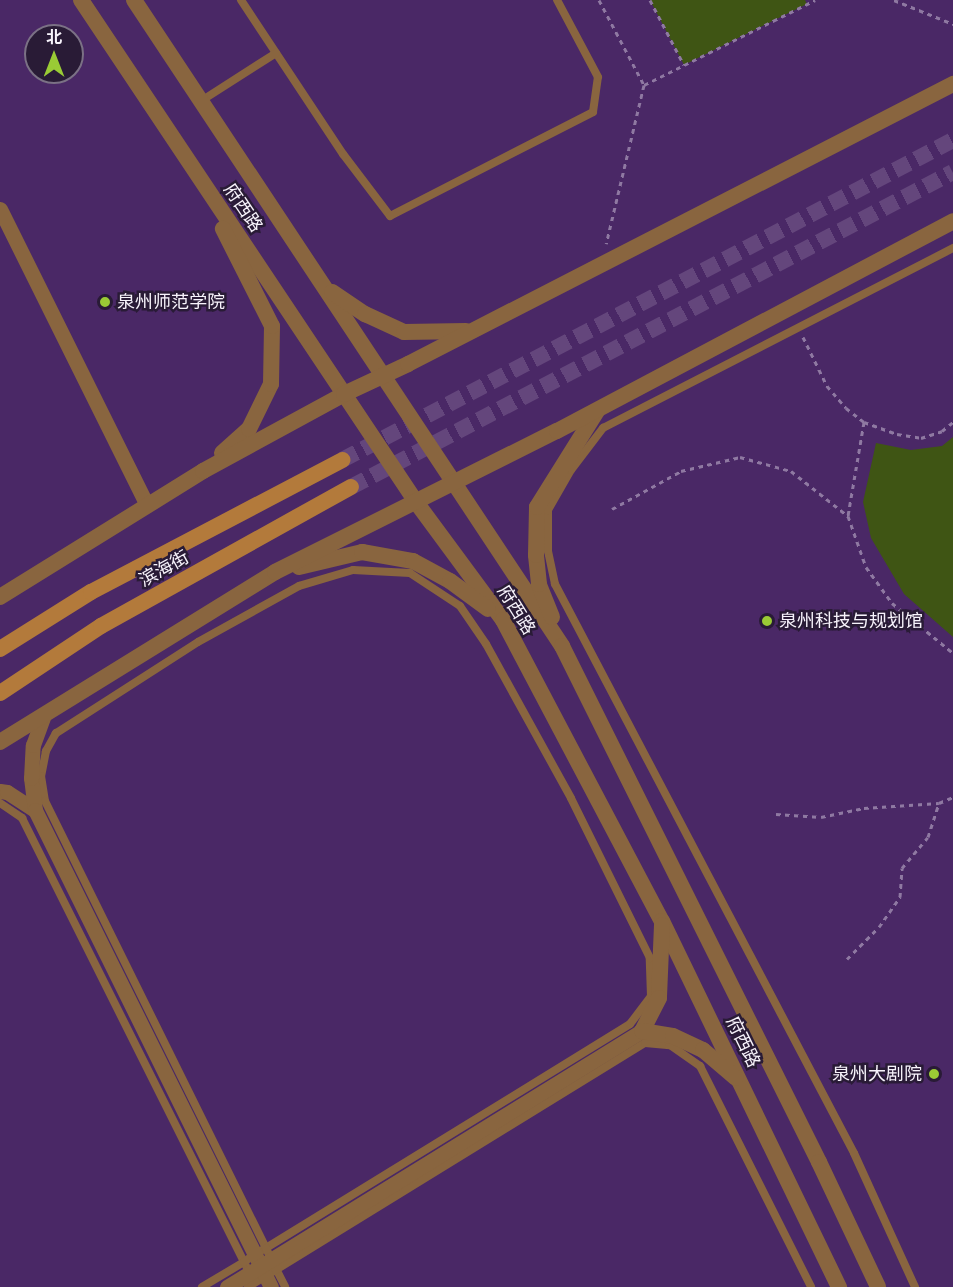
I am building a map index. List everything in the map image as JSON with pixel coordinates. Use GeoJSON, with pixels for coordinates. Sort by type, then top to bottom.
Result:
{"type":"FeatureCollection","features":[{"type":"Feature","properties":{"kind":"main road","name":"滨海街"},"geometry":{"type":"LineString","coordinates":[[0,649],[91,592],[342,460]]}},
{"type":"Feature","properties":{"kind":"main road","name":"滨海街"},"geometry":{"type":"LineString","coordinates":[[0,693],[101,626],[351,487]]}},
{"type":"Feature","properties":{"kind":"street","name":"府西路"},"geometry":{"type":"LineString","coordinates":[[81,0],[416,502],[503,620],[662,921],[839,1287]]}},
{"type":"Feature","properties":{"kind":"street","name":"府西路"},"geometry":{"type":"LineString","coordinates":[[134,0],[562,646],[819,1162],[878,1287]]}},
{"type":"Feature","properties":{"kind":"street"},"geometry":{"type":"LineString","coordinates":[[0,597],[203,471],[344,394],[953,84]]}},
{"type":"Feature","properties":{"kind":"street"},"geometry":{"type":"LineString","coordinates":[[187,159],[272,326],[271,384],[249,429],[203,471]]}},
{"type":"Feature","properties":{"kind":"street"},"geometry":{"type":"LineString","coordinates":[[0,209],[147,505]]}},
{"type":"Feature","properties":{"kind":"street"},"geometry":{"type":"LineString","coordinates":[[0,742],[275,572],[598,409],[953,221]]}},
{"type":"Feature","properties":{"kind":"street"},"geometry":{"type":"LineString","coordinates":[[326,287],[365,314],[404,332],[470,331]]}},
{"type":"Feature","properties":{"kind":"street"},"geometry":{"type":"LineString","coordinates":[[562,646],[539,584],[536,555],[537,507],[598,409]]}},
{"type":"Feature","properties":{"kind":"street"},"geometry":{"type":"LineString","coordinates":[[275,572],[362,552],[413,561],[450,581],[503,620]]}},
{"type":"Feature","properties":{"kind":"street"},"geometry":{"type":"LineString","coordinates":[[44,715],[33,745],[31,778],[35,810],[260,1271]]}},
{"type":"Feature","properties":{"kind":"street"},"geometry":{"type":"LineString","coordinates":[[0,791],[7,792],[35,810]]}},
{"type":"Feature","properties":{"kind":"street"},"geometry":{"type":"LineString","coordinates":[[227,1287],[260,1271],[642,1031],[659,998],[662,921]]}},
{"type":"Feature","properties":{"kind":"street"},"geometry":{"type":"LineString","coordinates":[[642,1031],[673,1036],[702,1050],[740,1081]]}},
{"type":"Feature","properties":{"kind":"lane"},"geometry":{"type":"LineString","coordinates":[[241,0],[343,154],[390,216],[593,112],[598,77],[557,0]]}},
{"type":"Feature","properties":{"kind":"lane"},"geometry":{"type":"LineString","coordinates":[[201,101],[276,53]]}},
{"type":"Feature","properties":{"kind":"lane"},"geometry":{"type":"LineString","coordinates":[[915,1287],[854,1153],[555,584],[548,551],[548,510],[571,470],[603,428],[953,248]]}},
{"type":"Feature","properties":{"kind":"lane"},"geometry":{"type":"LineString","coordinates":[[352,570],[410,573],[460,606],[486,644],[571,798],[650,958],[651,996],[630,1024],[260,1271],[45,801],[41,776],[46,751],[56,733],[198,642],[299,586],[352,570]]}},
{"type":"Feature","properties":{"kind":"lane"},"geometry":{"type":"LineString","coordinates":[[0,803],[22,818],[260,1271],[285,1287]]}},
{"type":"Feature","properties":{"kind":"lane"},"geometry":{"type":"LineString","coordinates":[[202,1287],[260,1271],[645,1044],[670,1045],[700,1066],[811,1287]]}},
{"type":"Feature","properties":{"kind":"path"},"geometry":{"type":"LineString","coordinates":[[599,0],[644,85],[606,246]]}},
{"type":"Feature","properties":{"kind":"path"},"geometry":{"type":"LineString","coordinates":[[650,0],[684,65]]}},
{"type":"Feature","properties":{"kind":"path"},"geometry":{"type":"LineString","coordinates":[[644,85],[806,2],[816,0]]}},
{"type":"Feature","properties":{"kind":"path"},"geometry":{"type":"LineString","coordinates":[[894,0],[953,24]]}},
{"type":"Feature","properties":{"kind":"path"},"geometry":{"type":"LineString","coordinates":[[798,327],[828,386],[846,408],[864,422],[897,434],[921,438],[942,431],[953,422]]}},
{"type":"Feature","properties":{"kind":"path"},"geometry":{"type":"LineString","coordinates":[[864,422],[848,516],[866,567],[892,603],[953,653]]}},
{"type":"Feature","properties":{"kind":"path"},"geometry":{"type":"LineString","coordinates":[[612,509],[681,471],[740,457],[791,471],[848,516]]}},
{"type":"Feature","properties":{"kind":"path"},"geometry":{"type":"LineString","coordinates":[[776,814],[821,817],[864,808],[939,803],[953,797]]}},
{"type":"Feature","properties":{"kind":"path"},"geometry":{"type":"LineString","coordinates":[[847,959],[879,927],[900,897],[902,868],[928,837],[939,803]]}},
{"type":"Feature","properties":{"kind":"green space"},"geometry":{"type":"Polygon","coordinates":[[[650,0],[805,0],[807,4],[684,65],[650,0]]]}},
{"type":"Feature","properties":{"kind":"green space"},"geometry":{"type":"Polygon","coordinates":[[[953,437],[953,637],[904,594],[871,538],[863,502],[876,443],[911,450],[942,446],[953,437]]]}},
{"type":"Feature","properties":{"kind":"tunnel"},"geometry":{"type":"LineString","coordinates":[[342,460],[953,140]]}},
{"type":"Feature","properties":{"kind":"tunnel"},"geometry":{"type":"LineString","coordinates":[[351,487],[953,172]]}},
{"type":"Feature","properties":{"kind":"place","name":"泉州师范学院"},"geometry":{"type":"Point","coordinates":[105,302]}},
{"type":"Feature","properties":{"kind":"place","name":"泉州科技与规划馆"},"geometry":{"type":"Point","coordinates":[767,621]}},
{"type":"Feature","properties":{"kind":"place","name":"泉州大剧院"},"geometry":{"type":"Point","coordinates":[934,1074]}}]}
